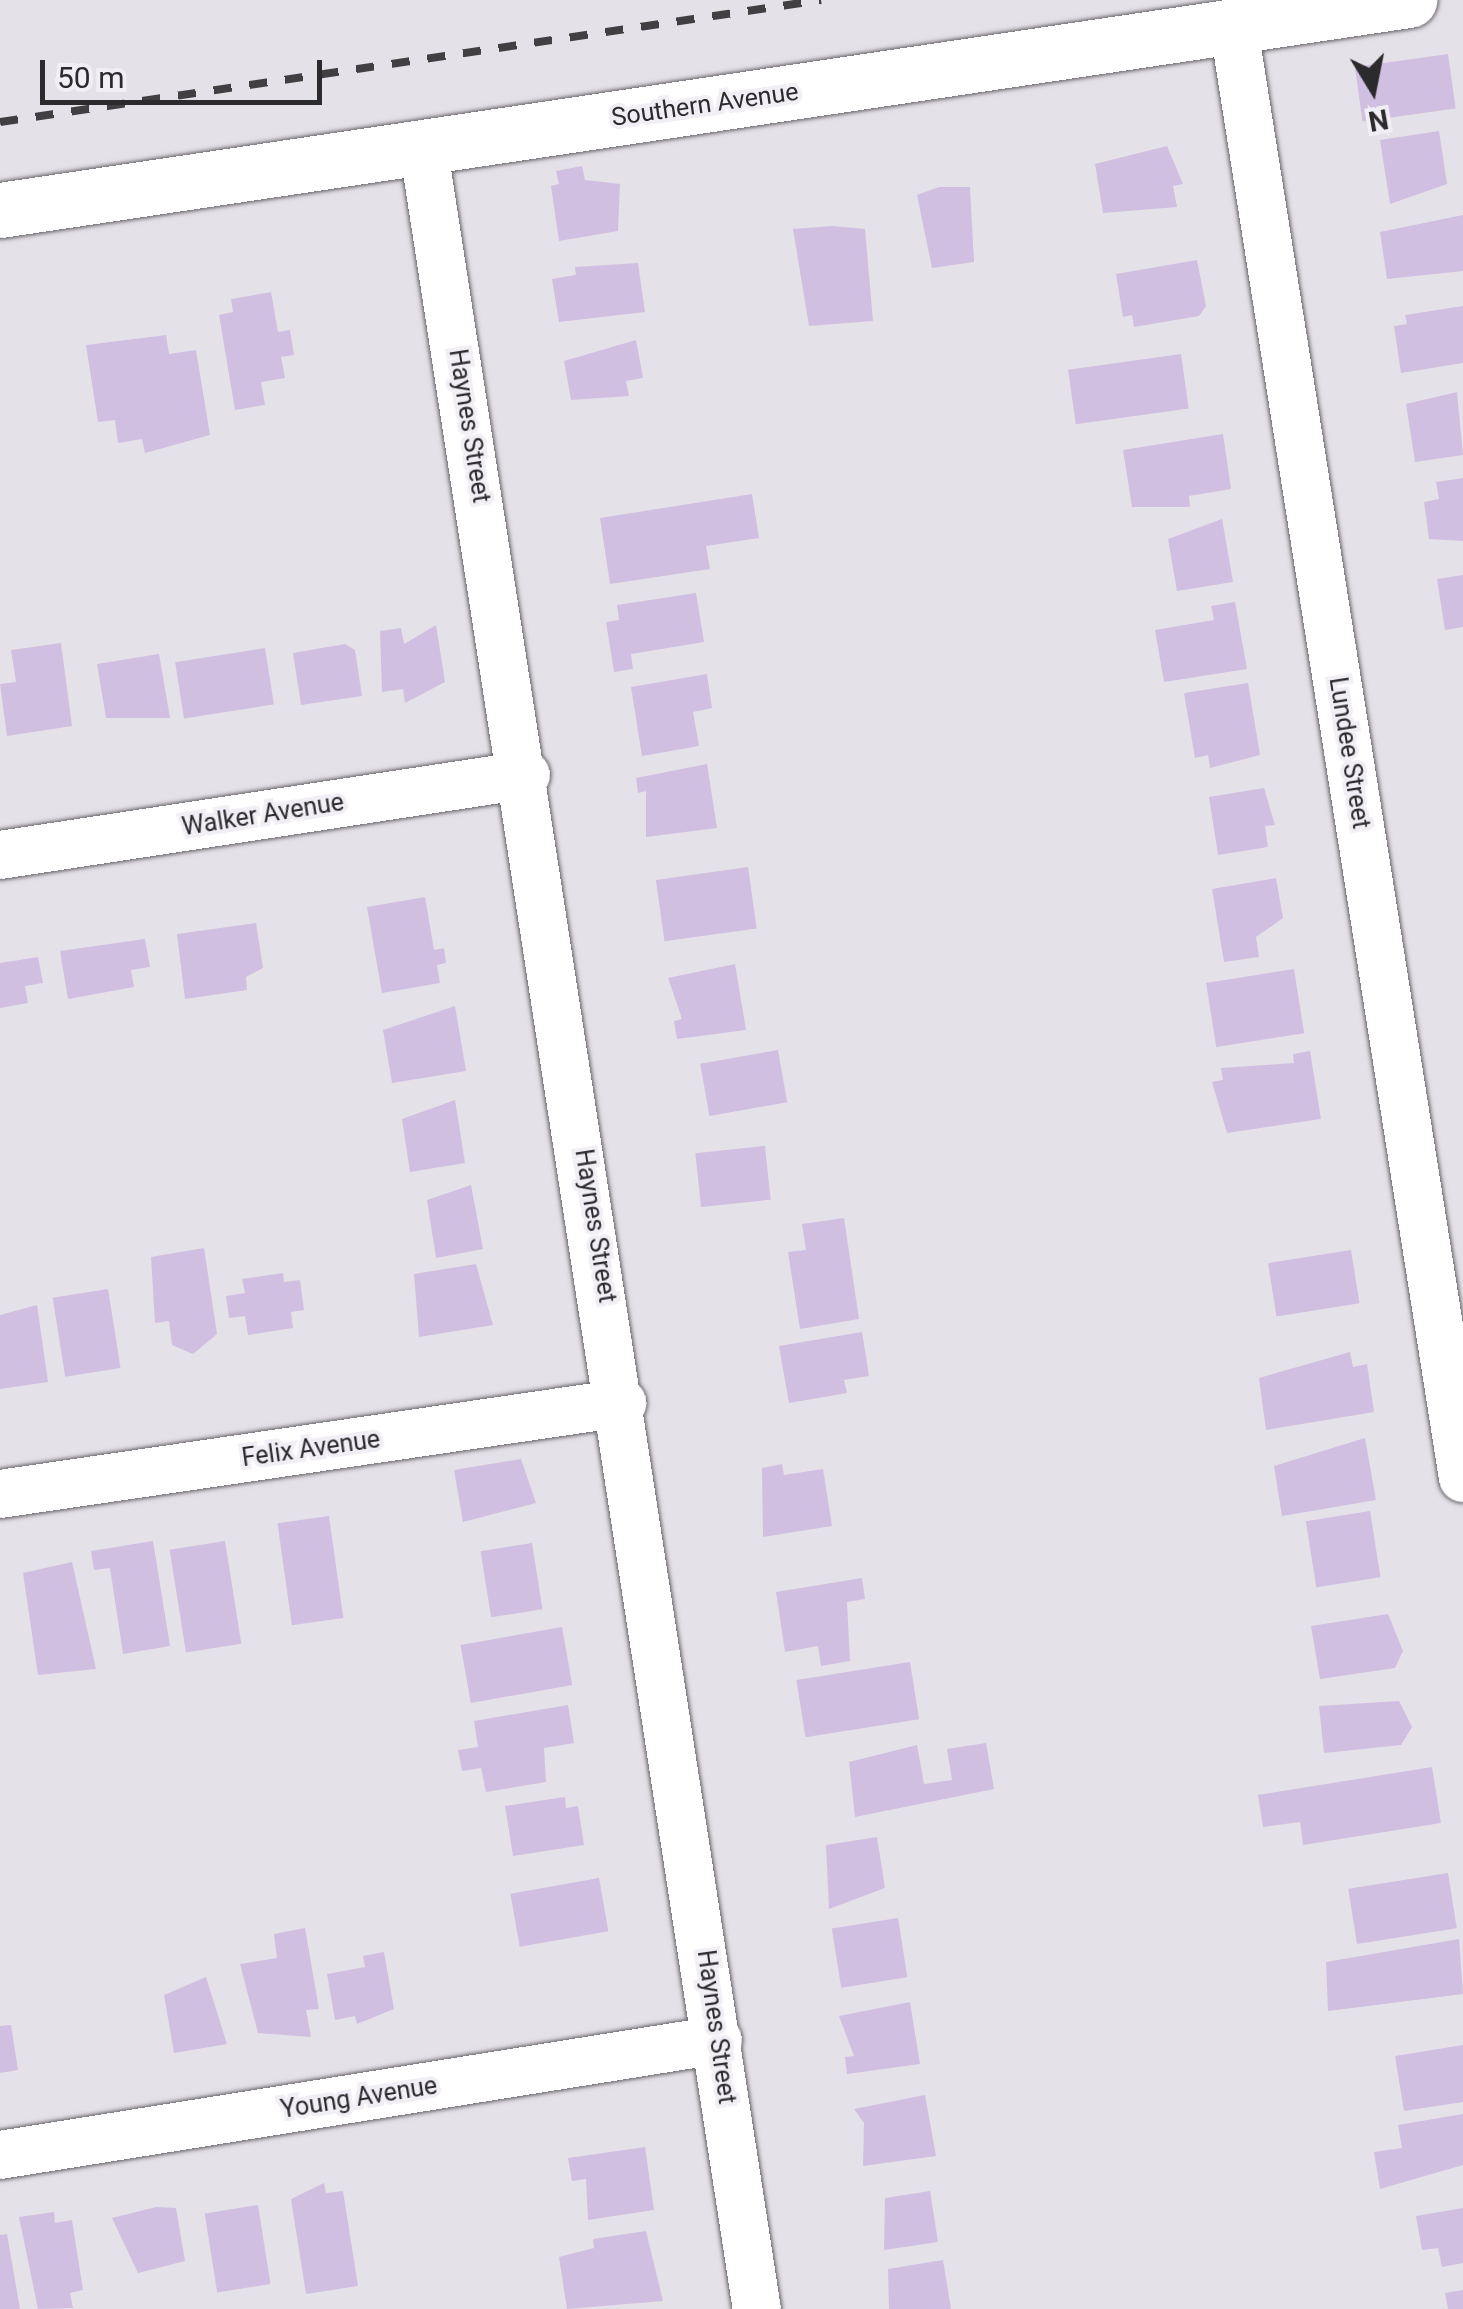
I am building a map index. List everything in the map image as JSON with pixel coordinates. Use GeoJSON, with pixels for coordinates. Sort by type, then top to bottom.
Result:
{"type":"FeatureCollection","features":[{"type":"Feature","properties":{"kind":"main road","name":"Southern Avenue"},"geometry":{"type":"LineString","coordinates":[[0,210],[1410,0]]}},
{"type":"Feature","properties":{"kind":"street","name":"Lundee Street"},"geometry":{"type":"LineString","coordinates":[[1234,29],[1463,1478]]}},
{"type":"Feature","properties":{"kind":"street","name":"Haynes Street"},"geometry":{"type":"LineString","coordinates":[[422,145],[526,776],[757,2309]]}},
{"type":"Feature","properties":{"kind":"street","name":"Walker Avenue"},"geometry":{"type":"LineString","coordinates":[[0,855],[526,776]]}},
{"type":"Feature","properties":{"kind":"street","name":"Felix Avenue"},"geometry":{"type":"LineString","coordinates":[[0,1494],[622,1403]]}},
{"type":"Feature","properties":{"kind":"street","name":"Young Avenue"},"geometry":{"type":"LineString","coordinates":[[0,2155],[718,2040]]}},
{"type":"Feature","properties":{"kind":"building"},"geometry":{"type":"Polygon","coordinates":[[[1448,54],[1456,108],[1363,122],[1355,67],[1448,54]]]}},
{"type":"Feature","properties":{"kind":"building"},"geometry":{"type":"Polygon","coordinates":[[[1439,131],[1447,184],[1390,204],[1380,140],[1439,131]]]}},
{"type":"Feature","properties":{"kind":"building"},"geometry":{"type":"Polygon","coordinates":[[[1167,146],[1183,184],[1173,186],[1177,207],[1103,213],[1095,164],[1167,146]]]}},
{"type":"Feature","properties":{"kind":"building"},"geometry":{"type":"Polygon","coordinates":[[[582,166],[585,180],[620,184],[618,231],[559,241],[551,186],[559,184],[556,171],[582,166]]]}},
{"type":"Feature","properties":{"kind":"building"},"geometry":{"type":"Polygon","coordinates":[[[939,187],[970,187],[974,262],[932,268],[917,195],[939,187]]]}},
{"type":"Feature","properties":{"kind":"building"},"geometry":{"type":"Polygon","coordinates":[[[1463,215],[1463,271],[1387,279],[1380,232],[1463,215]]]}},
{"type":"Feature","properties":{"kind":"building"},"geometry":{"type":"Polygon","coordinates":[[[793,229],[865,229],[873,321],[809,326],[793,229]]]}},
{"type":"Feature","properties":{"kind":"building"},"geometry":{"type":"Polygon","coordinates":[[[1197,260],[1206,306],[1199,316],[1134,327],[1132,315],[1123,317],[1116,274],[1197,260]]]}},
{"type":"Feature","properties":{"kind":"building"},"geometry":{"type":"Polygon","coordinates":[[[638,263],[645,312],[559,322],[552,279],[576,275],[575,267],[638,263]]]}},
{"type":"Feature","properties":{"kind":"building"},"geometry":{"type":"Polygon","coordinates":[[[271,292],[278,332],[290,330],[294,355],[281,357],[285,378],[261,382],[265,405],[235,410],[219,315],[233,312],[231,299],[271,292]]]}},
{"type":"Feature","properties":{"kind":"building"},"geometry":{"type":"Polygon","coordinates":[[[1463,306],[1463,363],[1401,373],[1394,326],[1407,324],[1405,315],[1463,306]]]}},
{"type":"Feature","properties":{"kind":"building"},"geometry":{"type":"Polygon","coordinates":[[[166,335],[169,354],[196,350],[210,435],[145,453],[142,439],[118,443],[115,420],[98,422],[86,345],[166,335]]]}},
{"type":"Feature","properties":{"kind":"building"},"geometry":{"type":"Polygon","coordinates":[[[636,340],[643,378],[626,381],[629,396],[571,400],[564,361],[636,340]]]}},
{"type":"Feature","properties":{"kind":"building"},"geometry":{"type":"Polygon","coordinates":[[[1181,354],[1189,408],[1076,424],[1068,370],[1181,354]]]}},
{"type":"Feature","properties":{"kind":"building"},"geometry":{"type":"Polygon","coordinates":[[[1457,392],[1463,455],[1415,462],[1406,404],[1457,392]]]}},
{"type":"Feature","properties":{"kind":"building"},"geometry":{"type":"Polygon","coordinates":[[[1223,434],[1231,489],[1189,496],[1190,507],[1132,507],[1123,450],[1223,434]]]}},
{"type":"Feature","properties":{"kind":"building"},"geometry":{"type":"Polygon","coordinates":[[[1463,478],[1463,541],[1429,539],[1424,502],[1439,499],[1436,482],[1463,478]]]}},
{"type":"Feature","properties":{"kind":"building"},"geometry":{"type":"Polygon","coordinates":[[[752,494],[759,538],[706,546],[710,569],[610,584],[600,518],[752,494]]]}},
{"type":"Feature","properties":{"kind":"building"},"geometry":{"type":"Polygon","coordinates":[[[1222,519],[1233,582],[1177,591],[1168,539],[1222,519]]]}},
{"type":"Feature","properties":{"kind":"building"},"geometry":{"type":"Polygon","coordinates":[[[1463,575],[1463,627],[1445,630],[1437,579],[1463,575]]]}},
{"type":"Feature","properties":{"kind":"building"},"geometry":{"type":"Polygon","coordinates":[[[696,593],[704,642],[631,654],[633,669],[614,672],[606,622],[619,620],[617,605],[696,593]]]}},
{"type":"Feature","properties":{"kind":"building"},"geometry":{"type":"Polygon","coordinates":[[[1235,602],[1247,669],[1164,682],[1155,630],[1214,620],[1211,606],[1235,602]]]}},
{"type":"Feature","properties":{"kind":"building"},"geometry":{"type":"Polygon","coordinates":[[[436,625],[445,682],[405,703],[403,689],[382,692],[380,631],[401,628],[404,644],[436,625]]]}},
{"type":"Feature","properties":{"kind":"building"},"geometry":{"type":"Polygon","coordinates":[[[61,643],[72,726],[7,736],[0,684],[16,682],[11,650],[61,643]]]}},
{"type":"Feature","properties":{"kind":"building"},"geometry":{"type":"Polygon","coordinates":[[[345,644],[355,650],[362,696],[301,705],[293,653],[345,644]]]}},
{"type":"Feature","properties":{"kind":"building"},"geometry":{"type":"Polygon","coordinates":[[[265,648],[274,704],[184,719],[175,662],[265,648]]]}},
{"type":"Feature","properties":{"kind":"building"},"geometry":{"type":"Polygon","coordinates":[[[159,654],[170,718],[106,718],[97,664],[159,654]]]}},
{"type":"Feature","properties":{"kind":"building"},"geometry":{"type":"Polygon","coordinates":[[[707,674],[712,708],[693,712],[699,746],[642,756],[631,687],[707,674]]]}},
{"type":"Feature","properties":{"kind":"building"},"geometry":{"type":"Polygon","coordinates":[[[1248,683],[1260,755],[1210,768],[1208,755],[1195,758],[1184,693],[1248,683]]]}},
{"type":"Feature","properties":{"kind":"building"},"geometry":{"type":"Polygon","coordinates":[[[707,764],[717,828],[646,837],[646,791],[638,793],[636,778],[707,764]]]}},
{"type":"Feature","properties":{"kind":"building"},"geometry":{"type":"Polygon","coordinates":[[[1264,788],[1275,825],[1265,826],[1268,847],[1218,855],[1209,797],[1264,788]]]}},
{"type":"Feature","properties":{"kind":"building"},"geometry":{"type":"Polygon","coordinates":[[[748,867],[757,928],[665,941],[656,880],[748,867]]]}},
{"type":"Feature","properties":{"kind":"building"},"geometry":{"type":"Polygon","coordinates":[[[1276,878],[1283,918],[1256,937],[1259,957],[1224,962],[1212,889],[1276,878]]]}},
{"type":"Feature","properties":{"kind":"building"},"geometry":{"type":"Polygon","coordinates":[[[425,897],[434,950],[444,948],[446,963],[437,965],[440,983],[382,993],[367,907],[425,897]]]}},
{"type":"Feature","properties":{"kind":"building"},"geometry":{"type":"Polygon","coordinates":[[[256,923],[263,968],[246,977],[247,990],[185,999],[177,934],[256,923]]]}},
{"type":"Feature","properties":{"kind":"building"},"geometry":{"type":"Polygon","coordinates":[[[145,939],[150,967],[131,970],[134,987],[68,999],[60,951],[145,939]]]}},
{"type":"Feature","properties":{"kind":"building"},"geometry":{"type":"Polygon","coordinates":[[[38,957],[43,983],[25,986],[28,1003],[0,1008],[0,963],[38,957]]]}},
{"type":"Feature","properties":{"kind":"building"},"geometry":{"type":"Polygon","coordinates":[[[735,964],[746,1030],[677,1039],[674,1021],[682,1019],[668,978],[735,964]]]}},
{"type":"Feature","properties":{"kind":"building"},"geometry":{"type":"Polygon","coordinates":[[[1294,969],[1304,1033],[1216,1047],[1206,983],[1294,969]]]}},
{"type":"Feature","properties":{"kind":"building"},"geometry":{"type":"Polygon","coordinates":[[[455,1006],[466,1071],[392,1083],[383,1030],[455,1006]]]}},
{"type":"Feature","properties":{"kind":"building"},"geometry":{"type":"Polygon","coordinates":[[[778,1050],[787,1102],[709,1116],[700,1064],[778,1050]]]}},
{"type":"Feature","properties":{"kind":"building"},"geometry":{"type":"Polygon","coordinates":[[[1310,1051],[1321,1119],[1227,1133],[1212,1082],[1223,1080],[1221,1068],[1294,1063],[1293,1054],[1310,1051]]]}},
{"type":"Feature","properties":{"kind":"building"},"geometry":{"type":"Polygon","coordinates":[[[455,1100],[465,1163],[410,1172],[402,1119],[455,1100]]]}},
{"type":"Feature","properties":{"kind":"building"},"geometry":{"type":"Polygon","coordinates":[[[765,1146],[771,1200],[701,1207],[695,1153],[765,1146]]]}},
{"type":"Feature","properties":{"kind":"building"},"geometry":{"type":"Polygon","coordinates":[[[471,1185],[483,1249],[436,1258],[427,1200],[471,1185]]]}},
{"type":"Feature","properties":{"kind":"building"},"geometry":{"type":"Polygon","coordinates":[[[844,1218],[859,1319],[800,1329],[788,1252],[806,1250],[802,1224],[844,1218]]]}},
{"type":"Feature","properties":{"kind":"building"},"geometry":{"type":"Polygon","coordinates":[[[204,1248],[217,1334],[193,1354],[172,1345],[169,1321],[155,1323],[151,1257],[204,1248]]]}},
{"type":"Feature","properties":{"kind":"building"},"geometry":{"type":"Polygon","coordinates":[[[1351,1250],[1359,1303],[1276,1316],[1268,1263],[1351,1250]]]}},
{"type":"Feature","properties":{"kind":"building"},"geometry":{"type":"Polygon","coordinates":[[[476,1264],[493,1325],[419,1337],[414,1274],[476,1264]]]}},
{"type":"Feature","properties":{"kind":"building"},"geometry":{"type":"Polygon","coordinates":[[[283,1273],[284,1282],[300,1280],[304,1310],[291,1312],[293,1328],[248,1335],[245,1316],[229,1318],[226,1296],[245,1293],[242,1279],[283,1273]]]}},
{"type":"Feature","properties":{"kind":"building"},"geometry":{"type":"Polygon","coordinates":[[[108,1289],[121,1368],[65,1377],[53,1298],[108,1289]]]}},
{"type":"Feature","properties":{"kind":"building"},"geometry":{"type":"Polygon","coordinates":[[[37,1305],[48,1382],[0,1389],[0,1315],[37,1305]]]}},
{"type":"Feature","properties":{"kind":"building"},"geometry":{"type":"Polygon","coordinates":[[[862,1332],[869,1376],[844,1380],[847,1393],[789,1403],[779,1346],[862,1332]]]}},
{"type":"Feature","properties":{"kind":"building"},"geometry":{"type":"Polygon","coordinates":[[[1350,1352],[1353,1367],[1367,1364],[1374,1412],[1266,1430],[1259,1378],[1350,1352]]]}},
{"type":"Feature","properties":{"kind":"building"},"geometry":{"type":"Polygon","coordinates":[[[1365,1438],[1376,1500],[1282,1516],[1274,1466],[1365,1438]]]}},
{"type":"Feature","properties":{"kind":"building"},"geometry":{"type":"Polygon","coordinates":[[[521,1459],[536,1503],[463,1522],[454,1470],[521,1459]]]}},
{"type":"Feature","properties":{"kind":"building"},"geometry":{"type":"Polygon","coordinates":[[[782,1464],[784,1475],[823,1469],[832,1526],[763,1537],[762,1468],[782,1464]]]}},
{"type":"Feature","properties":{"kind":"building"},"geometry":{"type":"Polygon","coordinates":[[[1370,1511],[1380,1577],[1316,1587],[1306,1521],[1370,1511]]]}},
{"type":"Feature","properties":{"kind":"building"},"geometry":{"type":"Polygon","coordinates":[[[329,1516],[343,1618],[292,1625],[278,1523],[329,1516]]]}},
{"type":"Feature","properties":{"kind":"building"},"geometry":{"type":"Polygon","coordinates":[[[153,1541],[170,1646],[123,1654],[110,1568],[94,1570],[91,1551],[153,1541]]]}},
{"type":"Feature","properties":{"kind":"building"},"geometry":{"type":"Polygon","coordinates":[[[225,1541],[241,1644],[186,1652],[170,1550],[225,1541]]]}},
{"type":"Feature","properties":{"kind":"building"},"geometry":{"type":"Polygon","coordinates":[[[532,1543],[542,1609],[491,1617],[481,1551],[532,1543]]]}},
{"type":"Feature","properties":{"kind":"building"},"geometry":{"type":"Polygon","coordinates":[[[72,1562],[96,1669],[38,1675],[23,1573],[72,1562]]]}},
{"type":"Feature","properties":{"kind":"building"},"geometry":{"type":"Polygon","coordinates":[[[862,1578],[865,1599],[847,1602],[850,1661],[821,1666],[818,1646],[785,1652],[776,1592],[862,1578]]]}},
{"type":"Feature","properties":{"kind":"building"},"geometry":{"type":"Polygon","coordinates":[[[1388,1614],[1403,1651],[1395,1668],[1320,1679],[1311,1626],[1388,1614]]]}},
{"type":"Feature","properties":{"kind":"building"},"geometry":{"type":"Polygon","coordinates":[[[562,1627],[572,1685],[471,1703],[461,1645],[562,1627]]]}},
{"type":"Feature","properties":{"kind":"building"},"geometry":{"type":"Polygon","coordinates":[[[910,1662],[919,1719],[805,1737],[796,1680],[910,1662]]]}},
{"type":"Feature","properties":{"kind":"building"},"geometry":{"type":"Polygon","coordinates":[[[1399,1701],[1412,1727],[1401,1745],[1324,1753],[1319,1706],[1399,1701]]]}},
{"type":"Feature","properties":{"kind":"building"},"geometry":{"type":"Polygon","coordinates":[[[568,1705],[574,1743],[544,1748],[546,1782],[486,1792],[481,1768],[462,1771],[458,1750],[478,1747],[474,1721],[568,1705]]]}},
{"type":"Feature","properties":{"kind":"building"},"geometry":{"type":"Polygon","coordinates":[[[986,1743],[994,1789],[855,1817],[849,1762],[917,1745],[924,1784],[952,1780],[947,1749],[986,1743]]]}},
{"type":"Feature","properties":{"kind":"building"},"geometry":{"type":"Polygon","coordinates":[[[1432,1767],[1441,1823],[1303,1845],[1300,1822],[1263,1827],[1258,1795],[1432,1767]]]}},
{"type":"Feature","properties":{"kind":"building"},"geometry":{"type":"Polygon","coordinates":[[[565,1797],[566,1808],[578,1806],[584,1845],[513,1856],[505,1806],[565,1797]]]}},
{"type":"Feature","properties":{"kind":"building"},"geometry":{"type":"Polygon","coordinates":[[[877,1837],[885,1888],[829,1909],[826,1845],[877,1837]]]}},
{"type":"Feature","properties":{"kind":"building"},"geometry":{"type":"Polygon","coordinates":[[[1448,1873],[1457,1928],[1357,1944],[1348,1889],[1448,1873]]]}},
{"type":"Feature","properties":{"kind":"building"},"geometry":{"type":"Polygon","coordinates":[[[599,1878],[608,1931],[520,1947],[510,1894],[599,1878]]]}},
{"type":"Feature","properties":{"kind":"building"},"geometry":{"type":"Polygon","coordinates":[[[898,1918],[907,1977],[841,1988],[832,1928],[898,1918]]]}},
{"type":"Feature","properties":{"kind":"building"},"geometry":{"type":"Polygon","coordinates":[[[305,1928],[319,2009],[306,2010],[311,2037],[258,2033],[240,1964],[277,1958],[274,1934],[305,1928]]]}},
{"type":"Feature","properties":{"kind":"building"},"geometry":{"type":"Polygon","coordinates":[[[1459,1939],[1463,1994],[1328,2011],[1326,1962],[1459,1939]]]}},
{"type":"Feature","properties":{"kind":"building"},"geometry":{"type":"Polygon","coordinates":[[[384,1952],[394,2009],[357,2024],[355,2016],[335,2020],[327,1974],[365,1967],[363,1956],[384,1952]]]}},
{"type":"Feature","properties":{"kind":"building"},"geometry":{"type":"Polygon","coordinates":[[[206,1977],[227,2044],[174,2053],[164,1995],[206,1977]]]}},
{"type":"Feature","properties":{"kind":"building"},"geometry":{"type":"Polygon","coordinates":[[[910,2002],[920,2064],[847,2074],[845,2057],[854,2056],[839,2016],[910,2002]]]}},
{"type":"Feature","properties":{"kind":"building"},"geometry":{"type":"Polygon","coordinates":[[[11,2025],[18,2070],[0,2073],[0,2026],[11,2025]]]}},
{"type":"Feature","properties":{"kind":"building"},"geometry":{"type":"Polygon","coordinates":[[[1463,2045],[1463,2102],[1404,2111],[1395,2056],[1463,2045]]]}},
{"type":"Feature","properties":{"kind":"building"},"geometry":{"type":"Polygon","coordinates":[[[925,2095],[936,2156],[863,2166],[864,2123],[854,2109],[925,2095]]]}},
{"type":"Feature","properties":{"kind":"building"},"geometry":{"type":"Polygon","coordinates":[[[1463,2114],[1463,2165],[1380,2189],[1374,2152],[1402,2148],[1398,2125],[1463,2114]]]}},
{"type":"Feature","properties":{"kind":"building"},"geometry":{"type":"Polygon","coordinates":[[[645,2147],[654,2210],[588,2220],[586,2179],[572,2181],[568,2158],[645,2147]]]}},
{"type":"Feature","properties":{"kind":"building"},"geometry":{"type":"Polygon","coordinates":[[[324,2183],[326,2193],[343,2191],[358,2286],[306,2294],[291,2199],[324,2183]]]}},
{"type":"Feature","properties":{"kind":"building"},"geometry":{"type":"Polygon","coordinates":[[[930,2191],[938,2242],[884,2250],[885,2198],[930,2191]]]}},
{"type":"Feature","properties":{"kind":"building"},"geometry":{"type":"Polygon","coordinates":[[[258,2205],[271,2284],[217,2292],[205,2213],[258,2205]]]}},
{"type":"Feature","properties":{"kind":"building"},"geometry":{"type":"Polygon","coordinates":[[[156,2207],[176,2208],[185,2261],[138,2273],[112,2218],[156,2207]]]}},
{"type":"Feature","properties":{"kind":"building"},"geometry":{"type":"Polygon","coordinates":[[[1463,2208],[1463,2263],[1442,2267],[1438,2248],[1422,2250],[1416,2216],[1463,2208]]]}},
{"type":"Feature","properties":{"kind":"building"},"geometry":{"type":"Polygon","coordinates":[[[54,2212],[55,2223],[72,2220],[83,2290],[70,2293],[73,2308],[38,2309],[19,2217],[54,2212]]]}},
{"type":"Feature","properties":{"kind":"building"},"geometry":{"type":"Polygon","coordinates":[[[646,2231],[663,2301],[567,2309],[559,2257],[594,2248],[593,2239],[646,2231]]]}},
{"type":"Feature","properties":{"kind":"building"},"geometry":{"type":"Polygon","coordinates":[[[7,2234],[20,2309],[0,2309],[0,2235],[7,2234]]]}},
{"type":"Feature","properties":{"kind":"building"},"geometry":{"type":"Polygon","coordinates":[[[943,2260],[951,2309],[889,2309],[888,2269],[943,2260]]]}},
{"type":"Feature","properties":{"kind":"building"},"geometry":{"type":"Polygon","coordinates":[[[1463,2290],[1463,2309],[1448,2309],[1445,2293],[1463,2290]]]}},
{"type":"Feature","properties":{"kind":"railway"},"geometry":{"type":"LineString","coordinates":[[0,122],[821,0]]}}]}
